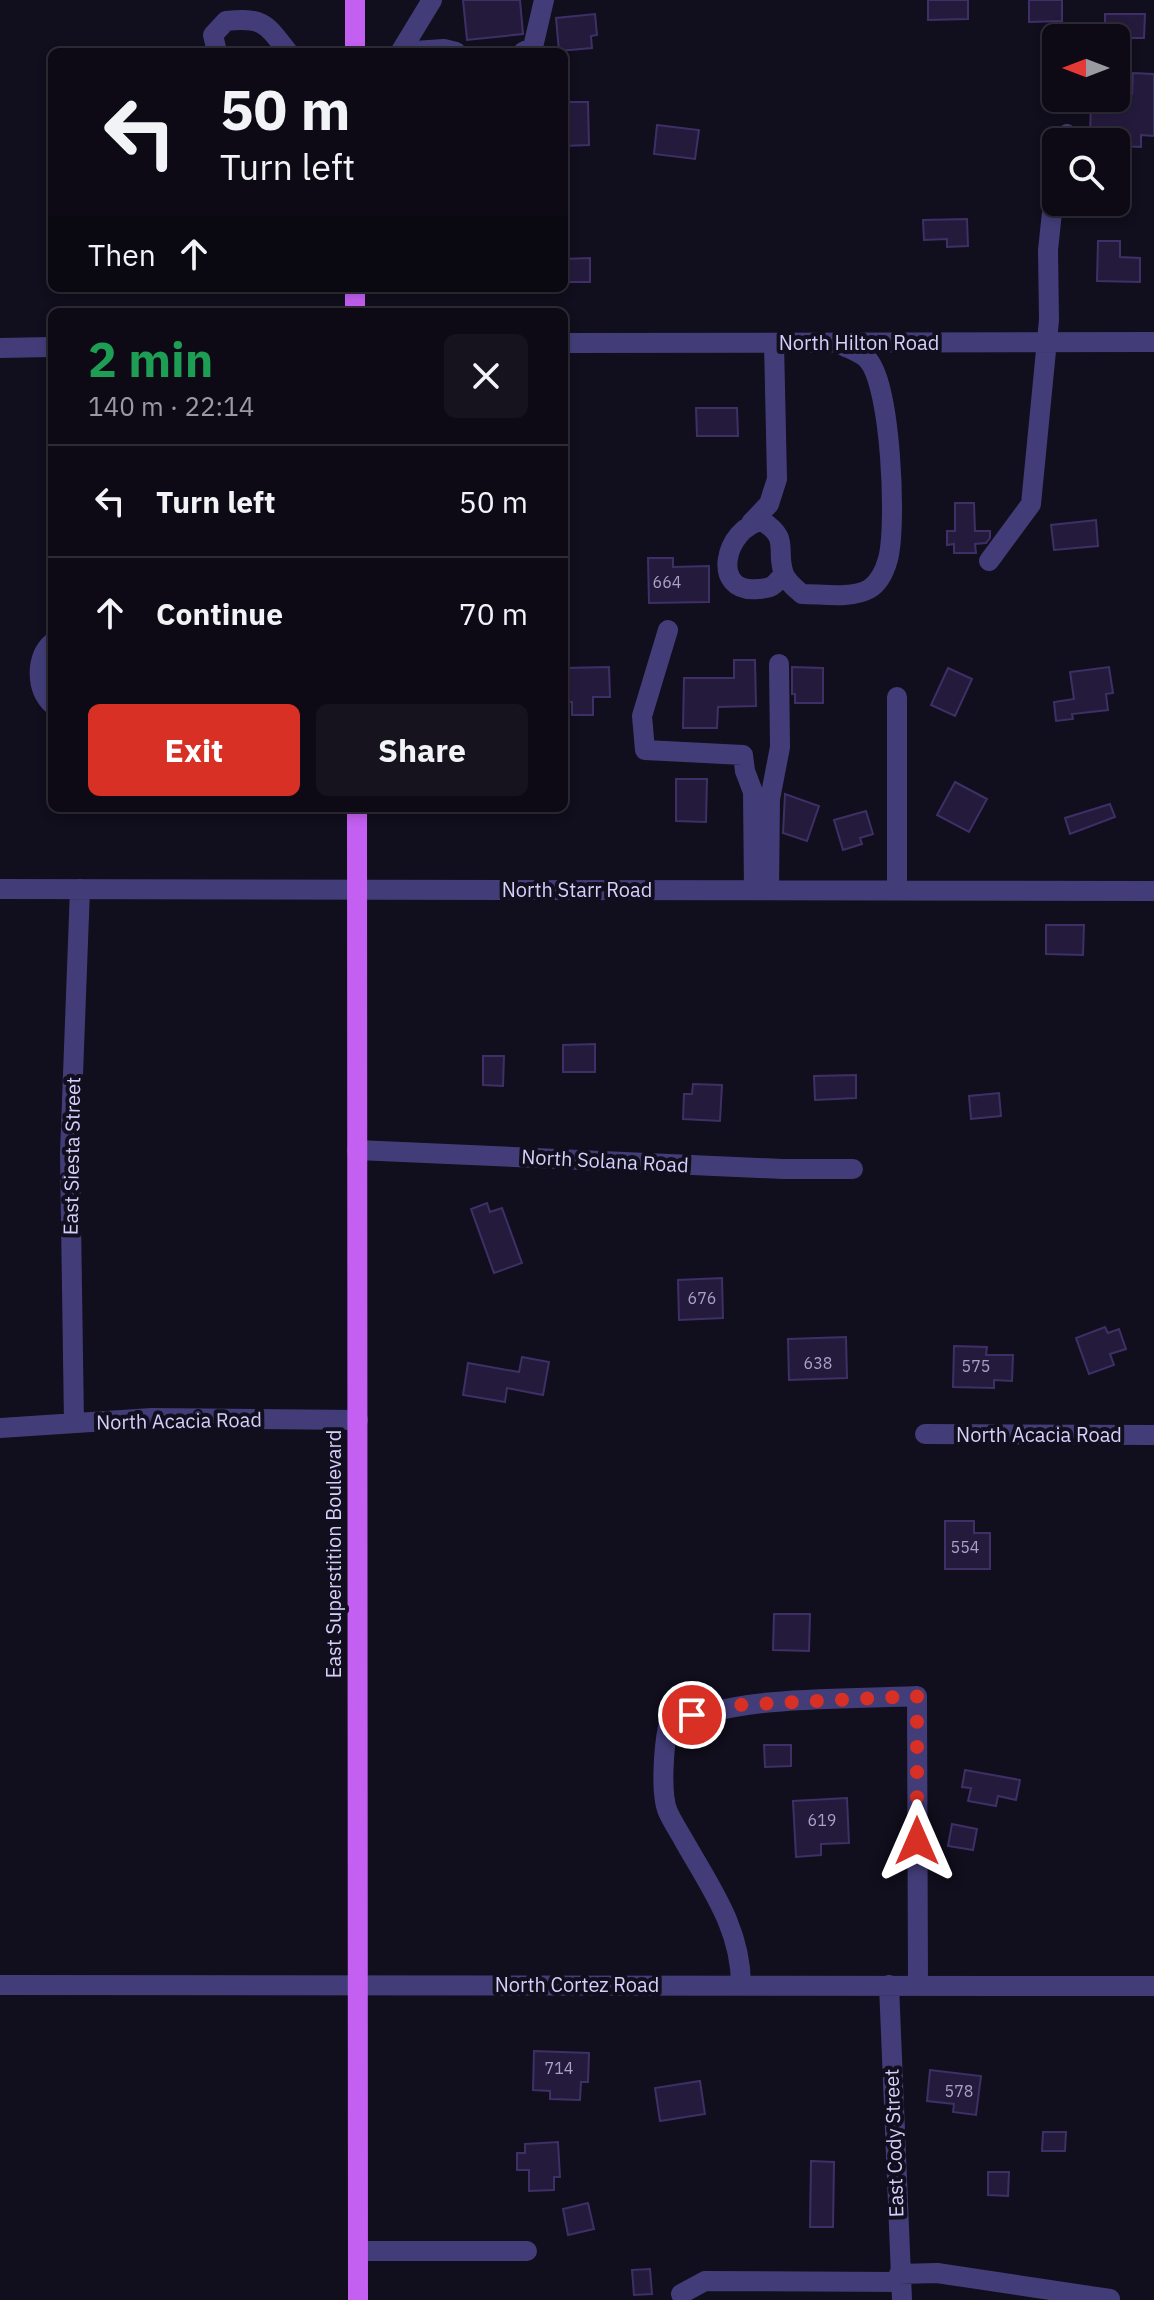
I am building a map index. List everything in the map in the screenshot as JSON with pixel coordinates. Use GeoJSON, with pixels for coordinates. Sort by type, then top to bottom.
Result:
{"type":"FeatureCollection","features":[{"type":"Feature","properties":{"kind":"main road"},"geometry":{"type":"LineString","coordinates":[[355,0],[355,48]]}},
{"type":"Feature","properties":{"kind":"main road","name":"East Superstition Boulevard"},"geometry":{"type":"LineString","coordinates":[[357,812],[358,2300]]}},
{"type":"Feature","properties":{"kind":"street"},"geometry":{"type":"LineString","coordinates":[[403,48],[432,0]]}},
{"type":"Feature","properties":{"kind":"street"},"geometry":{"type":"LineString","coordinates":[[531,48],[544,0]]}},
{"type":"Feature","properties":{"kind":"street"},"geometry":{"type":"LineString","coordinates":[[216,48],[213,35],[226,21],[248,19],[267,25],[285,48]]}},
{"type":"Feature","properties":{"kind":"street"},"geometry":{"type":"LineString","coordinates":[[989,561],[1031,504],[1049,320],[1048,250],[1052,216]]}},
{"type":"Feature","properties":{"kind":"street","name":"North Hilton Road"},"geometry":{"type":"LineString","coordinates":[[568,343],[1154,342]]}},
{"type":"Feature","properties":{"kind":"street"},"geometry":{"type":"LineString","coordinates":[[774,343],[777,479],[769,504],[734,540],[727,567],[730,578],[737,586],[750,590],[770,588],[784,574]]}},
{"type":"Feature","properties":{"kind":"street"},"geometry":{"type":"LineString","coordinates":[[751,523],[762,521],[773,528],[780,541],[784,574],[802,594],[855,594],[868,590],[878,581],[888,558],[892,517],[888,432],[883,401],[868,359],[838,343]]}},
{"type":"Feature","properties":{"kind":"street"},"geometry":{"type":"LineString","coordinates":[[0,348],[48,347]]}},
{"type":"Feature","properties":{"kind":"street"},"geometry":{"type":"LineString","coordinates":[[668,630],[642,716],[645,750],[743,755],[753,792],[762,890]]}},
{"type":"Feature","properties":{"kind":"street"},"geometry":{"type":"LineString","coordinates":[[48,647],[42,654],[39,668],[43,691],[48,698]]}},
{"type":"Feature","properties":{"kind":"street"},"geometry":{"type":"LineString","coordinates":[[762,890],[770,799],[780,747],[779,664]]}},
{"type":"Feature","properties":{"kind":"street"},"geometry":{"type":"LineString","coordinates":[[897,697],[897,890]]}},
{"type":"Feature","properties":{"kind":"street","name":"North Starr Road"},"geometry":{"type":"LineString","coordinates":[[0,889],[1154,891]]}},
{"type":"Feature","properties":{"kind":"street","name":"East Siesta Street"},"geometry":{"type":"LineString","coordinates":[[74,1423],[70,1154],[80,889]]}},
{"type":"Feature","properties":{"kind":"street","name":"North Solana Road"},"geometry":{"type":"LineString","coordinates":[[357,1150],[783,1169],[853,1169]]}},
{"type":"Feature","properties":{"kind":"street","name":"North Acacia Road"},"geometry":{"type":"LineString","coordinates":[[0,1428],[152,1418],[358,1420]]}},
{"type":"Feature","properties":{"kind":"street","name":"North Acacia Road"},"geometry":{"type":"LineString","coordinates":[[925,1434],[1154,1435]]}},
{"type":"Feature","properties":{"kind":"street"},"geometry":{"type":"LineString","coordinates":[[741,1985],[737,1941],[720,1903],[666,1809],[663,1750],[668,1727],[692,1715],[738,1705],[917,1696],[918,1986]]}},
{"type":"Feature","properties":{"kind":"street","name":"North Cortez Road"},"geometry":{"type":"LineString","coordinates":[[0,1985],[1154,1986]]}},
{"type":"Feature","properties":{"kind":"street","name":"East Cody Street"},"geometry":{"type":"LineString","coordinates":[[889,1985],[900,2285]]}},
{"type":"Feature","properties":{"kind":"street"},"geometry":{"type":"LineString","coordinates":[[358,2251],[527,2251]]}},
{"type":"Feature","properties":{"kind":"street"},"geometry":{"type":"LineString","coordinates":[[681,2294],[705,2281],[900,2285],[937,2273],[1110,2299]]}},
{"type":"Feature","properties":{"kind":"building"},"geometry":{"type":"Polygon","coordinates":[[[463,0],[520,0],[523,34],[467,40],[463,0]]]}},
{"type":"Feature","properties":{"kind":"building"},"geometry":{"type":"Polygon","coordinates":[[[928,0],[968,0],[968,19],[928,20],[928,0]]]}},
{"type":"Feature","properties":{"kind":"building"},"geometry":{"type":"Polygon","coordinates":[[[1029,0],[1062,0],[1062,21],[1029,22],[1029,0]]]}},
{"type":"Feature","properties":{"kind":"building"},"geometry":{"type":"Polygon","coordinates":[[[595,14],[597,35],[591,36],[592,48],[559,48],[556,18],[595,14]]]}},
{"type":"Feature","properties":{"kind":"building"},"geometry":{"type":"Polygon","coordinates":[[[1105,14],[1145,14],[1144,38],[1130,38],[1130,24],[1105,24],[1105,14]]]}},
{"type":"Feature","properties":{"kind":"building"},"geometry":{"type":"Polygon","coordinates":[[[1133,73],[1154,74],[1154,136],[1141,135],[1141,147],[1130,147],[1130,128],[1090,128],[1091,112],[1130,112],[1133,73]]]}},
{"type":"Feature","properties":{"kind":"building"},"geometry":{"type":"Polygon","coordinates":[[[568,102],[588,102],[589,145],[568,146],[568,102]]]}},
{"type":"Feature","properties":{"kind":"building"},"geometry":{"type":"Polygon","coordinates":[[[657,125],[699,130],[695,159],[654,154],[657,125]]]}},
{"type":"Feature","properties":{"kind":"building"},"geometry":{"type":"Polygon","coordinates":[[[967,219],[968,246],[947,247],[947,239],[924,240],[923,220],[967,219]]]}},
{"type":"Feature","properties":{"kind":"building"},"geometry":{"type":"Polygon","coordinates":[[[1098,241],[1120,241],[1120,257],[1140,258],[1140,282],[1097,281],[1098,241]]]}},
{"type":"Feature","properties":{"kind":"building"},"geometry":{"type":"Polygon","coordinates":[[[590,258],[590,282],[568,282],[568,259],[590,258]]]}},
{"type":"Feature","properties":{"kind":"building"},"geometry":{"type":"Polygon","coordinates":[[[696,408],[737,408],[738,436],[697,436],[696,408]]]}},
{"type":"Feature","properties":{"kind":"building"},"geometry":{"type":"Polygon","coordinates":[[[955,503],[974,503],[975,531],[990,531],[986,543],[975,544],[976,553],[954,553],[954,544],[947,545],[947,531],[955,531],[955,503]]]}},
{"type":"Feature","properties":{"kind":"building"},"geometry":{"type":"Polygon","coordinates":[[[1096,520],[1098,546],[1054,550],[1051,525],[1096,520]]]}},
{"type":"Feature","properties":{"kind":"building"},"geometry":{"type":"Polygon","coordinates":[[[648,558],[673,558],[673,567],[709,566],[709,602],[649,603],[648,558]]]}},
{"type":"Feature","properties":{"kind":"building"},"geometry":{"type":"Polygon","coordinates":[[[734,660],[755,660],[756,706],[718,707],[717,728],[683,728],[684,678],[734,678],[734,660]]]}},
{"type":"Feature","properties":{"kind":"building"},"geometry":{"type":"Polygon","coordinates":[[[609,667],[610,697],[593,697],[593,715],[572,715],[572,702],[568,702],[568,668],[609,667]]]}},
{"type":"Feature","properties":{"kind":"building"},"geometry":{"type":"Polygon","coordinates":[[[792,667],[823,668],[823,703],[795,703],[792,667]]]}},
{"type":"Feature","properties":{"kind":"building"},"geometry":{"type":"Polygon","coordinates":[[[1109,667],[1113,693],[1106,694],[1108,710],[1072,714],[1073,719],[1056,721],[1054,702],[1074,699],[1070,672],[1109,667]]]}},
{"type":"Feature","properties":{"kind":"building"},"geometry":{"type":"Polygon","coordinates":[[[948,668],[972,679],[955,716],[931,705],[948,668]]]}},
{"type":"Feature","properties":{"kind":"building"},"geometry":{"type":"Polygon","coordinates":[[[676,779],[707,779],[706,822],[676,821],[676,779]]]}},
{"type":"Feature","properties":{"kind":"building"},"geometry":{"type":"Polygon","coordinates":[[[955,782],[987,799],[969,832],[937,815],[955,782]]]}},
{"type":"Feature","properties":{"kind":"building"},"geometry":{"type":"Polygon","coordinates":[[[785,794],[819,806],[807,841],[783,833],[785,794]]]}},
{"type":"Feature","properties":{"kind":"building"},"geometry":{"type":"Polygon","coordinates":[[[1110,804],[1115,817],[1070,834],[1065,818],[1110,804]]]}},
{"type":"Feature","properties":{"kind":"building"},"geometry":{"type":"Polygon","coordinates":[[[866,811],[873,834],[860,838],[862,844],[843,850],[834,820],[866,811]]]}},
{"type":"Feature","properties":{"kind":"building"},"geometry":{"type":"Polygon","coordinates":[[[1046,925],[1084,925],[1083,955],[1046,954],[1046,925]]]}},
{"type":"Feature","properties":{"kind":"building"},"geometry":{"type":"Polygon","coordinates":[[[595,1044],[595,1072],[563,1072],[563,1045],[595,1044]]]}},
{"type":"Feature","properties":{"kind":"building"},"geometry":{"type":"Polygon","coordinates":[[[483,1056],[504,1056],[503,1086],[483,1085],[483,1056]]]}},
{"type":"Feature","properties":{"kind":"building"},"geometry":{"type":"Polygon","coordinates":[[[856,1075],[856,1098],[815,1100],[814,1076],[856,1075]]]}},
{"type":"Feature","properties":{"kind":"building"},"geometry":{"type":"Polygon","coordinates":[[[693,1084],[722,1085],[720,1121],[683,1119],[684,1094],[692,1094],[693,1084]]]}},
{"type":"Feature","properties":{"kind":"building"},"geometry":{"type":"Polygon","coordinates":[[[999,1093],[1001,1116],[971,1119],[969,1096],[999,1093]]]}},
{"type":"Feature","properties":{"kind":"building"},"geometry":{"type":"Polygon","coordinates":[[[487,1203],[490,1212],[502,1208],[522,1263],[494,1273],[471,1209],[487,1203]]]}},
{"type":"Feature","properties":{"kind":"building"},"geometry":{"type":"Polygon","coordinates":[[[722,1278],[723,1318],[679,1320],[678,1280],[722,1278]]]}},
{"type":"Feature","properties":{"kind":"building"},"geometry":{"type":"Polygon","coordinates":[[[1105,1327],[1108,1333],[1119,1329],[1126,1349],[1110,1354],[1114,1365],[1089,1374],[1076,1338],[1105,1327]]]}},
{"type":"Feature","properties":{"kind":"building"},"geometry":{"type":"Polygon","coordinates":[[[846,1337],[847,1378],[789,1380],[788,1339],[846,1337]]]}},
{"type":"Feature","properties":{"kind":"building"},"geometry":{"type":"Polygon","coordinates":[[[954,1346],[987,1347],[986,1355],[1013,1355],[1012,1381],[994,1380],[994,1388],[953,1387],[954,1346]]]}},
{"type":"Feature","properties":{"kind":"building"},"geometry":{"type":"Polygon","coordinates":[[[522,1357],[549,1362],[543,1395],[507,1388],[505,1402],[463,1395],[468,1363],[519,1372],[522,1357]]]}},
{"type":"Feature","properties":{"kind":"building"},"geometry":{"type":"Polygon","coordinates":[[[945,1521],[974,1521],[974,1533],[990,1533],[990,1569],[945,1569],[945,1521]]]}},
{"type":"Feature","properties":{"kind":"building"},"geometry":{"type":"Polygon","coordinates":[[[774,1614],[810,1614],[809,1651],[773,1650],[774,1614]]]}},
{"type":"Feature","properties":{"kind":"building"},"geometry":{"type":"Polygon","coordinates":[[[764,1745],[791,1745],[791,1766],[765,1767],[764,1745]]]}},
{"type":"Feature","properties":{"kind":"building"},"geometry":{"type":"Polygon","coordinates":[[[965,1770],[1020,1780],[1016,1800],[998,1796],[996,1806],[968,1801],[971,1788],[962,1787],[965,1770]]]}},
{"type":"Feature","properties":{"kind":"building"},"geometry":{"type":"Polygon","coordinates":[[[847,1798],[849,1843],[821,1844],[821,1855],[796,1857],[793,1801],[847,1798]]]}},
{"type":"Feature","properties":{"kind":"building"},"geometry":{"type":"Polygon","coordinates":[[[952,1824],[977,1829],[973,1850],[948,1846],[952,1824]]]}},
{"type":"Feature","properties":{"kind":"building"},"geometry":{"type":"Polygon","coordinates":[[[534,2051],[589,2053],[588,2082],[581,2082],[580,2100],[550,2099],[550,2091],[533,2090],[534,2051]]]}},
{"type":"Feature","properties":{"kind":"building"},"geometry":{"type":"Polygon","coordinates":[[[930,2070],[981,2076],[976,2115],[953,2112],[954,2104],[927,2101],[930,2070]]]}},
{"type":"Feature","properties":{"kind":"building"},"geometry":{"type":"Polygon","coordinates":[[[700,2081],[705,2114],[660,2121],[655,2088],[700,2081]]]}},
{"type":"Feature","properties":{"kind":"building"},"geometry":{"type":"Polygon","coordinates":[[[1043,2132],[1066,2132],[1065,2151],[1042,2151],[1043,2132]]]}},
{"type":"Feature","properties":{"kind":"building"},"geometry":{"type":"Polygon","coordinates":[[[558,2142],[560,2177],[554,2177],[554,2190],[529,2191],[529,2170],[517,2170],[517,2153],[525,2153],[525,2144],[558,2142]]]}},
{"type":"Feature","properties":{"kind":"building"},"geometry":{"type":"Polygon","coordinates":[[[811,2161],[834,2162],[833,2227],[810,2227],[811,2161]]]}},
{"type":"Feature","properties":{"kind":"building"},"geometry":{"type":"Polygon","coordinates":[[[988,2172],[1009,2172],[1008,2196],[988,2195],[988,2172]]]}},
{"type":"Feature","properties":{"kind":"building"},"geometry":{"type":"Polygon","coordinates":[[[588,2203],[594,2229],[568,2235],[563,2209],[588,2203]]]}},
{"type":"Feature","properties":{"kind":"building"},"geometry":{"type":"Polygon","coordinates":[[[650,2269],[652,2294],[634,2295],[632,2270],[650,2269]]]}},
{"type":"Feature","properties":{"kind":"route"},"geometry":{"type":"LineString","coordinates":[[692,1715],[738,1705],[917,1696],[917,1841]]}}]}
